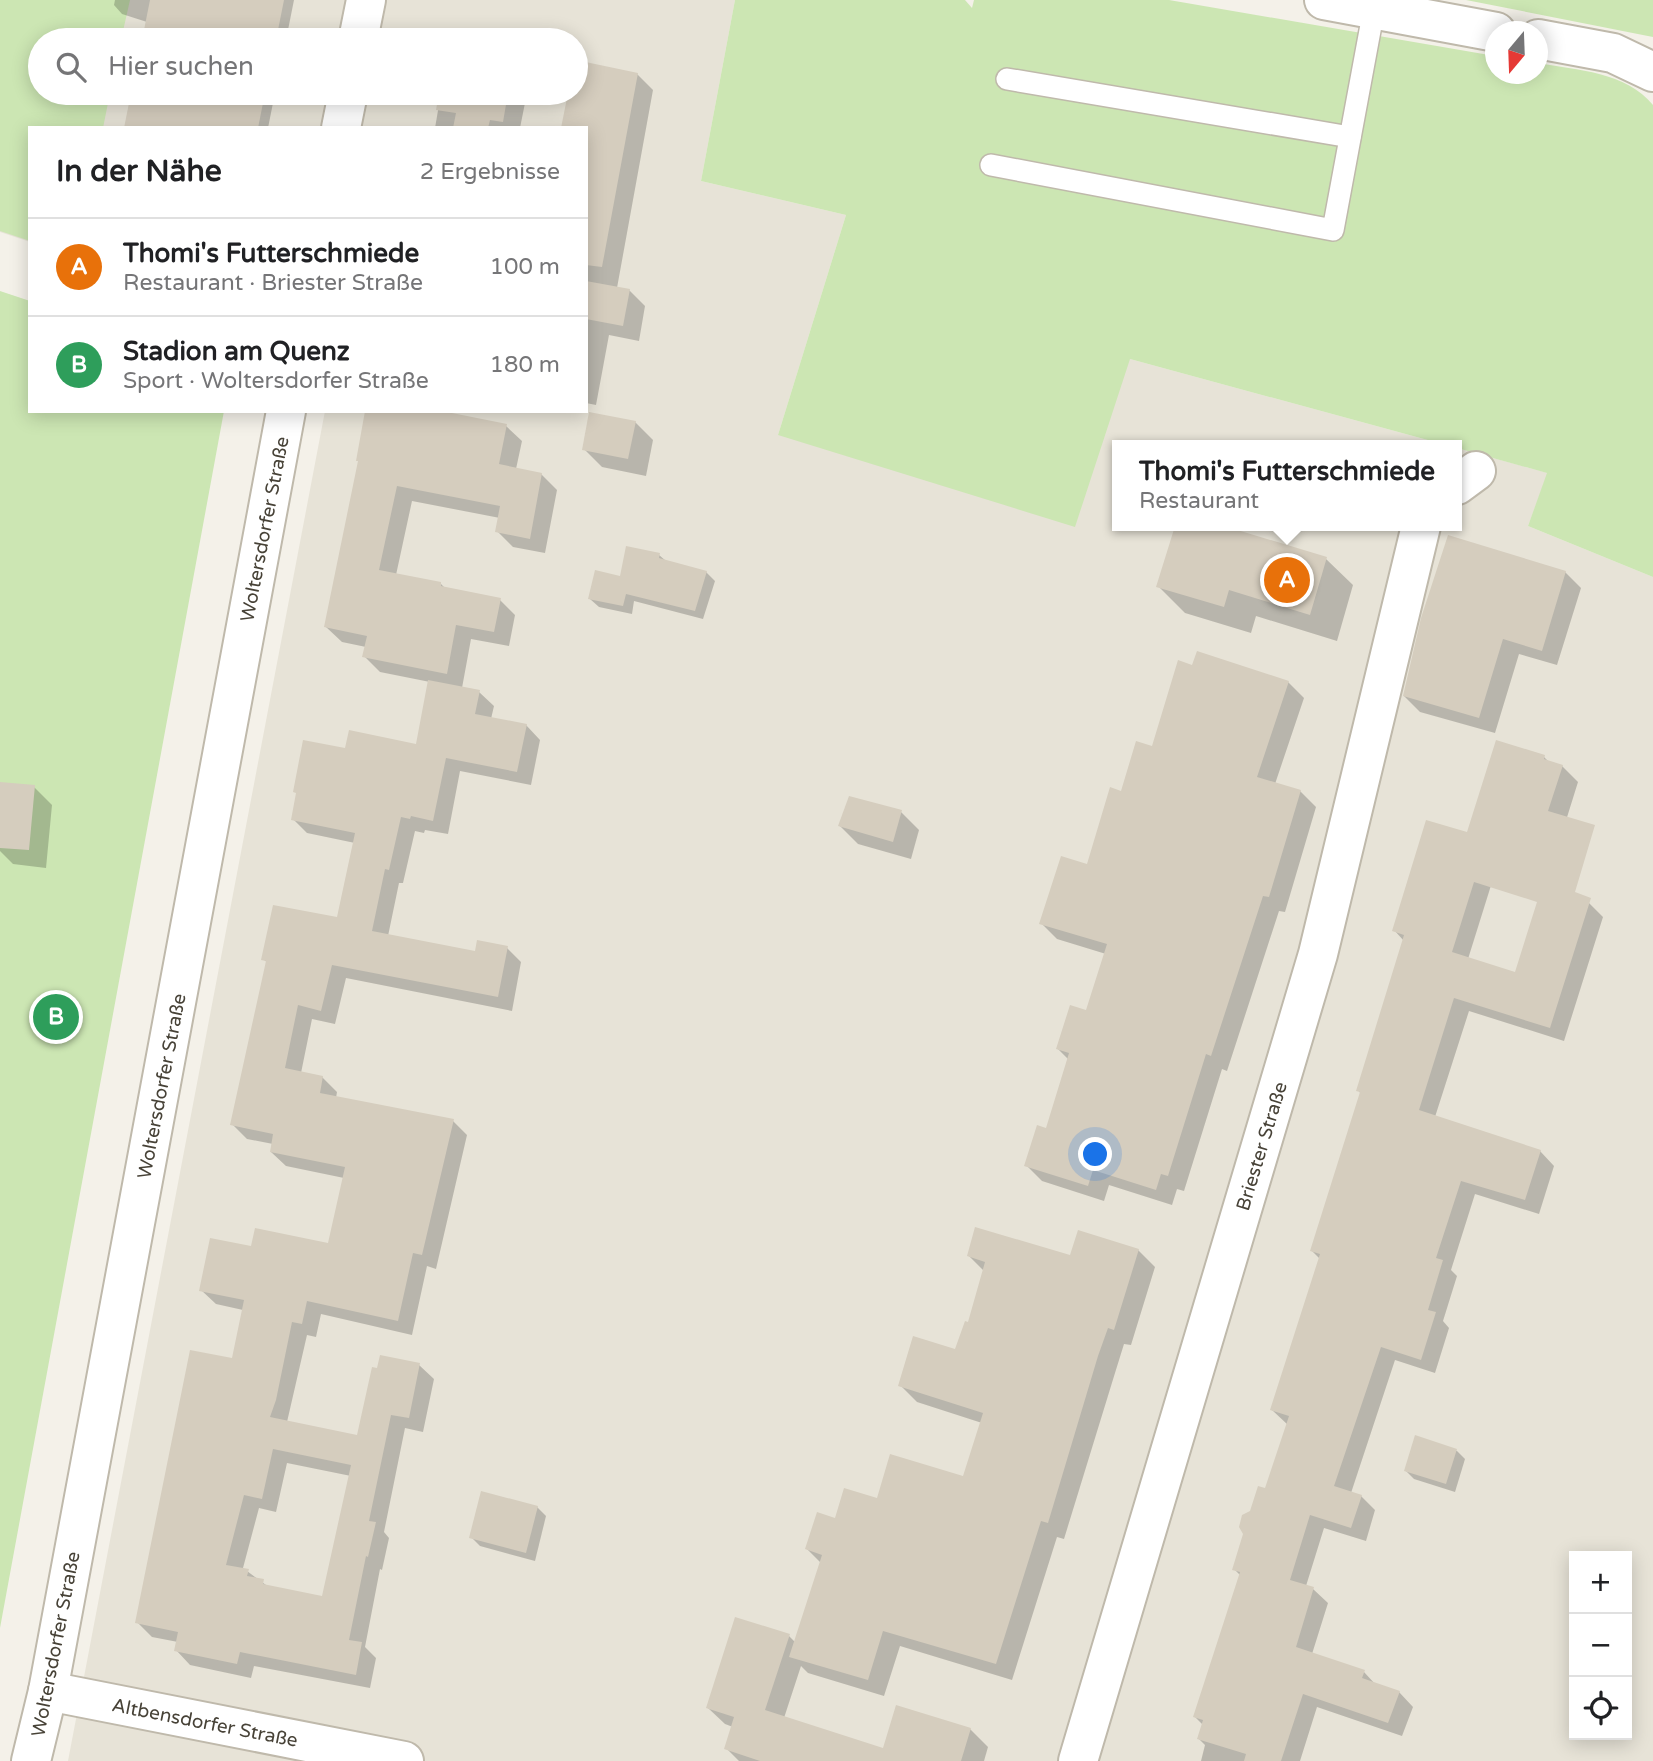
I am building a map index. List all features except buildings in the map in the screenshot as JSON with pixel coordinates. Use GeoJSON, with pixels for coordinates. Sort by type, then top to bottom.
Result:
{"type":"FeatureCollection","features":[{"type":"Feature","properties":{"kind":"street"},"geometry":{"type":"LineString","coordinates":[[360,28],[366,0]]}},
{"type":"Feature","properties":{"kind":"street"},"geometry":{"type":"LineString","coordinates":[[1324,0],[1485,30]]}},
{"type":"Feature","properties":{"kind":"street"},"geometry":{"type":"LineString","coordinates":[[1548,41],[1613,53],[1653,72]]}},
{"type":"Feature","properties":{"kind":"street"},"geometry":{"type":"LineString","coordinates":[[341,126],[346,105]]}},
{"type":"Feature","properties":{"kind":"street","name":"Woltersdorfer Straße"},"geometry":{"type":"LineString","coordinates":[[31,1761],[48,1691],[286,413]]}},
{"type":"Feature","properties":{"kind":"street","name":"Briester Straße"},"geometry":{"type":"LineString","coordinates":[[1078,1761],[1318,954],[1420,531]]}},
{"type":"Feature","properties":{"kind":"street","name":"Altbensdorfer Straße"},"geometry":{"type":"LineString","coordinates":[[48,1691],[404,1761]]}},
{"type":"Feature","properties":{"kind":"lane"},"geometry":{"type":"LineString","coordinates":[[991,165],[1333,230],[1374,9]]}},
{"type":"Feature","properties":{"kind":"lane"},"geometry":{"type":"LineString","coordinates":[[1007,79],[1350,137]]}},
{"type":"Feature","properties":{"kind":"shaded area"},"geometry":{"type":"Polygon","coordinates":[[[0,0],[735,0],[701,181],[846,215],[778,435],[1130,359],[1428,440],[1112,440],[1112,531],[1462,531],[1462,449],[1548,473],[1528,526],[1653,577],[1653,1761],[68,1761],[325,413],[588,413],[588,126],[28,126],[28,241],[0,232],[0,0]]]}},
{"type":"Feature","properties":{"kind":"green space"},"geometry":{"type":"Polygon","coordinates":[[[0,0],[130,0],[124,28],[28,28],[28,105],[108,105],[103,126],[28,126],[28,240],[0,231],[0,0]]]}},
{"type":"Feature","properties":{"kind":"green space"},"geometry":{"type":"Polygon","coordinates":[[[735,0],[965,0],[972,8],[974,0],[1169,0],[1485,54],[1485,84],[1548,84],[1548,65],[1615,79],[1642,94],[1653,105],[1653,577],[1528,526],[1547,473],[1462,449],[1462,440],[1428,440],[1130,359],[1075,527],[778,435],[846,215],[701,181],[735,0]]]}},
{"type":"Feature","properties":{"kind":"green space"},"geometry":{"type":"Polygon","coordinates":[[[1466,0],[1653,0],[1653,37],[1466,0]]]}},
{"type":"Feature","properties":{"kind":"green space"},"geometry":{"type":"Polygon","coordinates":[[[0,291],[28,300],[28,413],[224,413],[0,1628],[0,291]]]}},
{"type":"Feature","properties":{"kind":"place","name":"Thomi's Futterschmiede"},"geometry":{"type":"Point","coordinates":[1287,580]}},
{"type":"Feature","properties":{"kind":"place","name":"Stadion am Quenz"},"geometry":{"type":"Point","coordinates":[56,1017]}}]}
